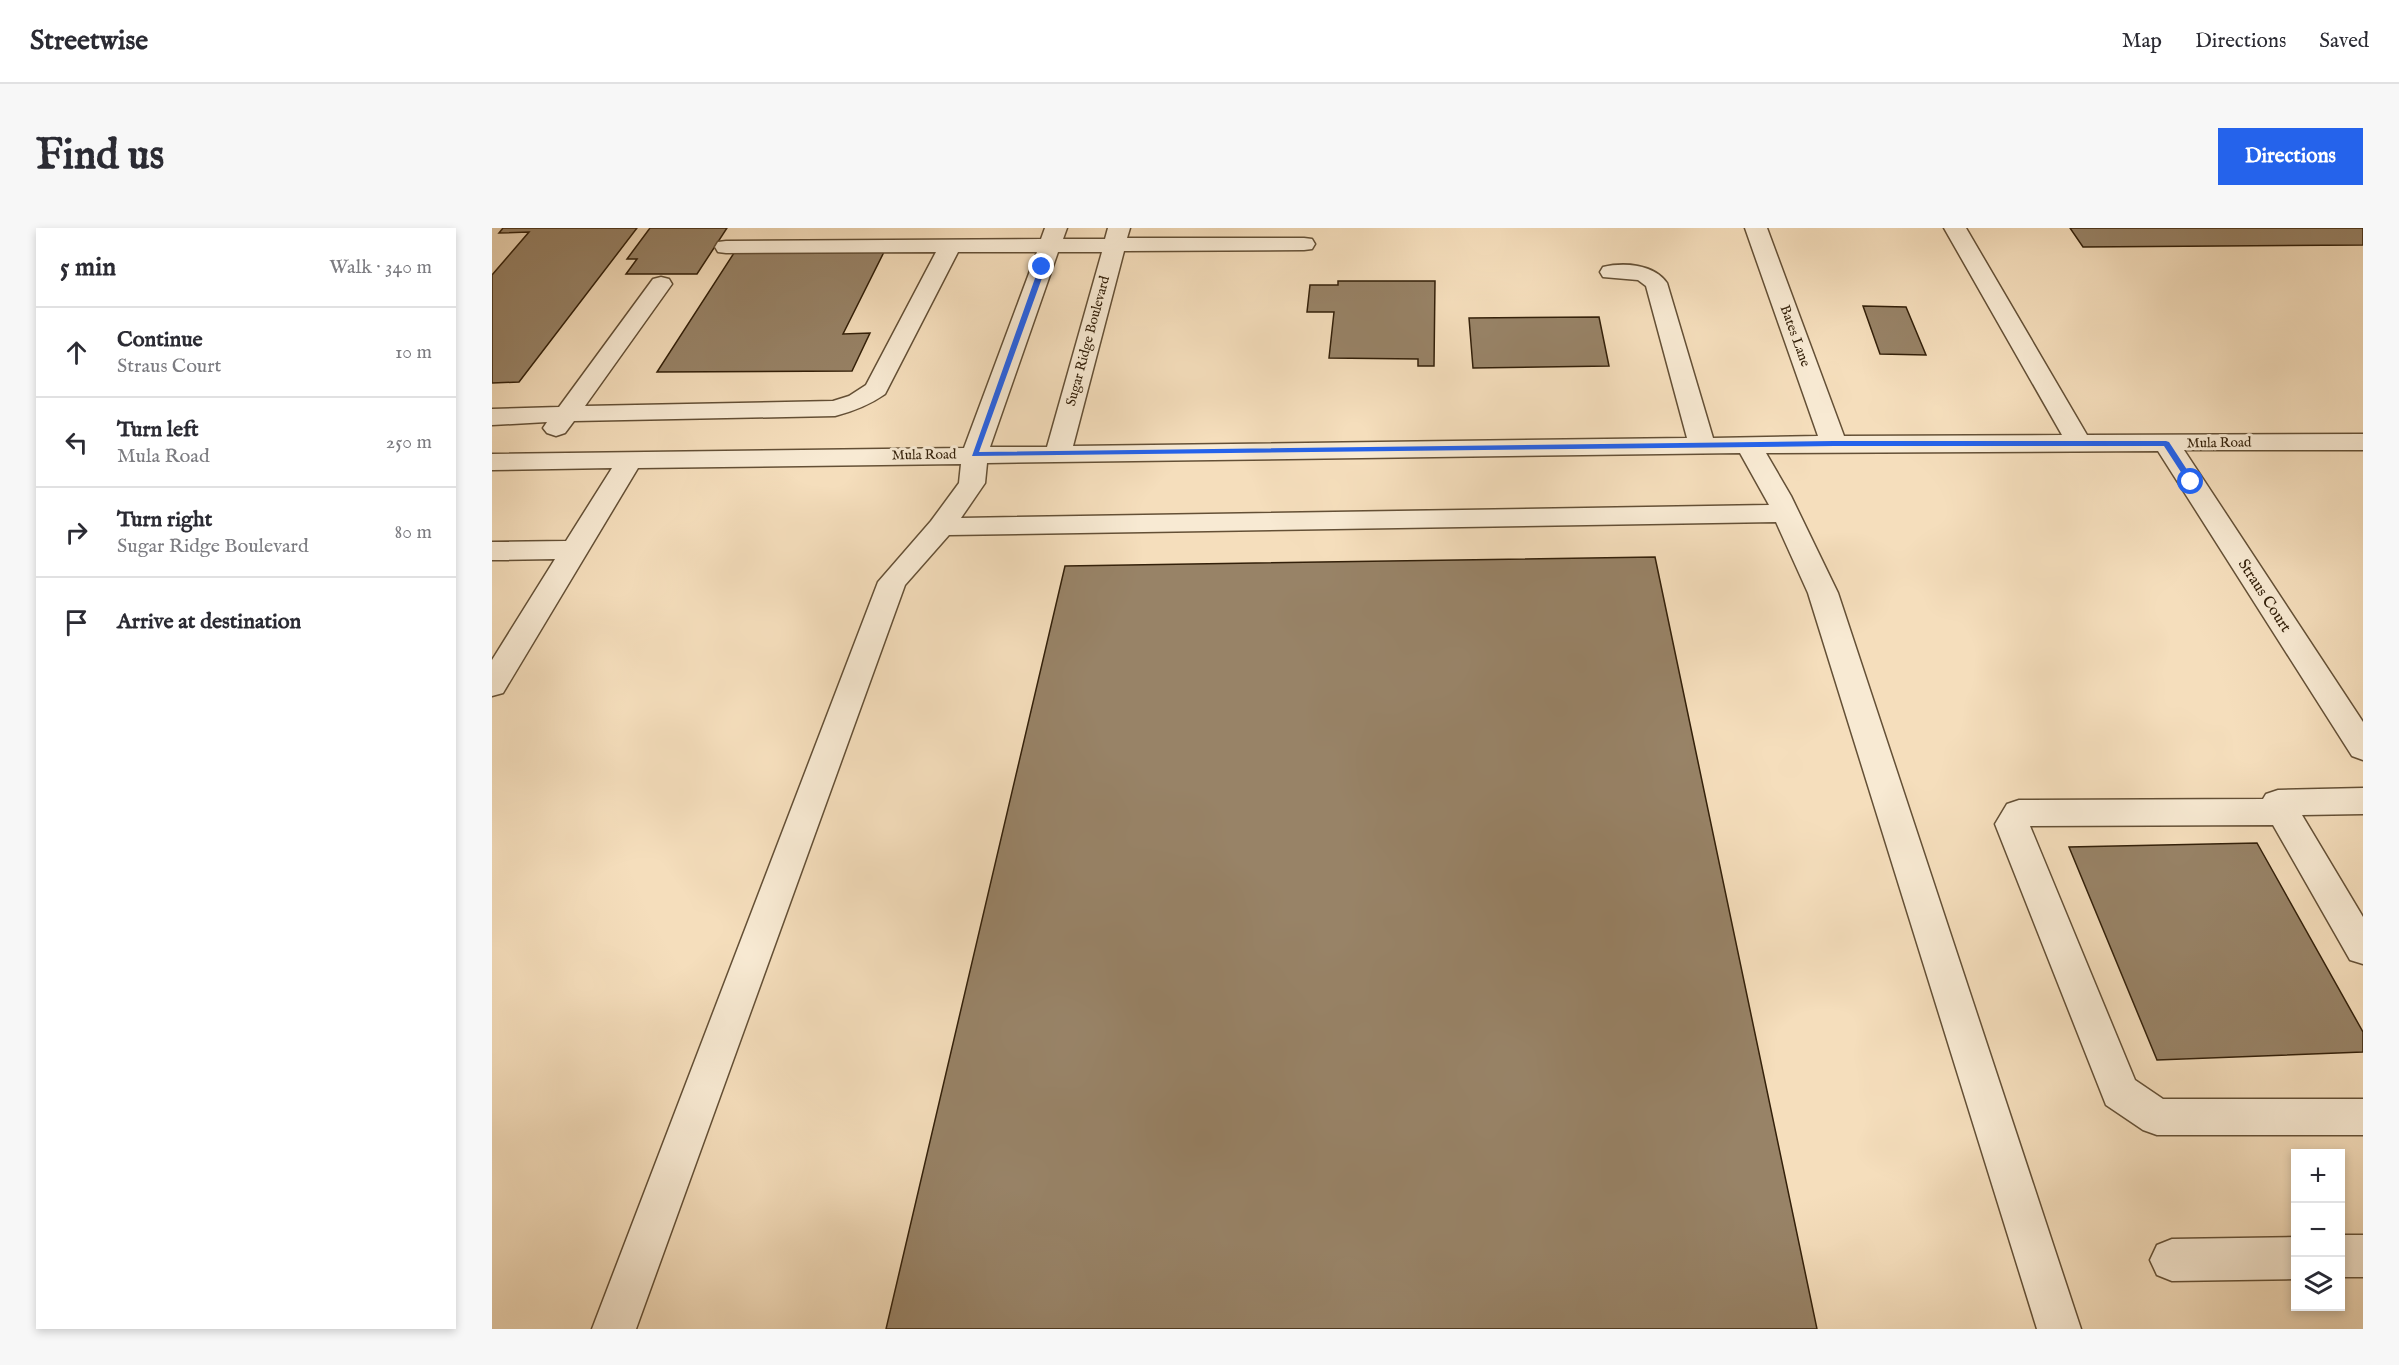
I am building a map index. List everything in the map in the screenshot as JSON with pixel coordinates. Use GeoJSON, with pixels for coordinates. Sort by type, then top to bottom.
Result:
{"type":"FeatureCollection","features":[{"type":"Feature","properties":{"kind":"street","name":"Bates Lane"},"geometry":{"type":"LineString","coordinates":[[1756,228],[1834,444]]}},
{"type":"Feature","properties":{"kind":"street"},"geometry":{"type":"LineString","coordinates":[[1955,228],[2079,443]]}},
{"type":"Feature","properties":{"kind":"street"},"geometry":{"type":"LineString","coordinates":[[614,1329],[892,582],[941,527],[972,483],[975,454],[1053,237]]}},
{"type":"Feature","properties":{"kind":"street"},"geometry":{"type":"LineString","coordinates":[[726,247],[950,246],[1053,237],[1304,244]]}},
{"type":"Feature","properties":{"kind":"street","name":"Sugar Ridge Boulevard"},"geometry":{"type":"LineString","coordinates":[[1058,454],[1116,237]]}},
{"type":"Feature","properties":{"kind":"street"},"geometry":{"type":"LineString","coordinates":[[492,417],[650,411],[835,408],[858,401],[876,389],[950,246]]}},
{"type":"Feature","properties":{"kind":"street"},"geometry":{"type":"LineString","coordinates":[[1611,272],[1645,275],[1656,283],[1702,446]]}},
{"type":"Feature","properties":{"kind":"street"},"geometry":{"type":"LineString","coordinates":[[531,462],[661,284]]}},
{"type":"Feature","properties":{"kind":"street","name":"Mula Road"},"geometry":{"type":"LineString","coordinates":[[492,462],[1834,444],[2363,442]]}},
{"type":"Feature","properties":{"kind":"street","name":"Straus Court"},"geometry":{"type":"LineString","coordinates":[[2166,443],[2363,748]]}},
{"type":"Feature","properties":{"kind":"street"},"geometry":{"type":"LineString","coordinates":[[1748,445],[1786,513],[1822,593],[2059,1329]]}},
{"type":"Feature","properties":{"kind":"street"},"geometry":{"type":"LineString","coordinates":[[492,685],[630,460]]}},
{"type":"Feature","properties":{"kind":"street"},"geometry":{"type":"LineString","coordinates":[[941,527],[1786,513]]}},
{"type":"Feature","properties":{"kind":"street"},"geometry":{"type":"LineString","coordinates":[[492,551],[575,550]]}},
{"type":"Feature","properties":{"kind":"street"},"geometry":{"type":"LineString","coordinates":[[2363,801],[2278,803],[2363,950]]}},
{"type":"Feature","properties":{"kind":"street"},"geometry":{"type":"LineString","coordinates":[[2283,812],[2019,813],[2012,824],[2120,1092],[2157,1117],[2363,1117]]}},
{"type":"Feature","properties":{"kind":"street"},"geometry":{"type":"LineString","coordinates":[[2345,1257],[2363,1256]]}},
{"type":"Feature","properties":{"kind":"street"},"geometry":{"type":"LineString","coordinates":[[2172,1260],[2291,1257]]}},
{"type":"Feature","properties":{"kind":"building"},"geometry":{"type":"Polygon","coordinates":[[[503,228],[637,228],[519,382],[492,383],[492,275],[529,232],[499,233],[503,228]]]}},
{"type":"Feature","properties":{"kind":"building"},"geometry":{"type":"Polygon","coordinates":[[[650,228],[727,228],[697,274],[626,274],[637,259],[627,259],[650,228]]]}},
{"type":"Feature","properties":{"kind":"building"},"geometry":{"type":"Polygon","coordinates":[[[2070,228],[2363,228],[2363,245],[2083,247],[2070,228]]]}},
{"type":"Feature","properties":{"kind":"building"},"geometry":{"type":"Polygon","coordinates":[[[884,252],[843,334],[870,333],[852,371],[657,372],[734,253],[884,252]]]}},
{"type":"Feature","properties":{"kind":"building"},"geometry":{"type":"Polygon","coordinates":[[[1338,281],[1435,281],[1434,366],[1418,366],[1418,359],[1329,358],[1334,312],[1307,312],[1310,285],[1338,285],[1338,281]]]}},
{"type":"Feature","properties":{"kind":"building"},"geometry":{"type":"Polygon","coordinates":[[[1863,306],[1906,307],[1926,355],[1880,354],[1863,306]]]}},
{"type":"Feature","properties":{"kind":"building"},"geometry":{"type":"Polygon","coordinates":[[[1599,317],[1609,366],[1473,368],[1469,318],[1599,317]]]}},
{"type":"Feature","properties":{"kind":"building"},"geometry":{"type":"Polygon","coordinates":[[[1655,557],[1817,1329],[886,1329],[1065,566],[1655,557]]]}},
{"type":"Feature","properties":{"kind":"building"},"geometry":{"type":"Polygon","coordinates":[[[2257,843],[2363,1032],[2363,1052],[2157,1060],[2069,847],[2257,843]]]}},
{"type":"Feature","properties":{"kind":"route"},"geometry":{"type":"LineString","coordinates":[[1042,267],[975,454],[1834,444],[2166,443],[2191,482]]}}]}
